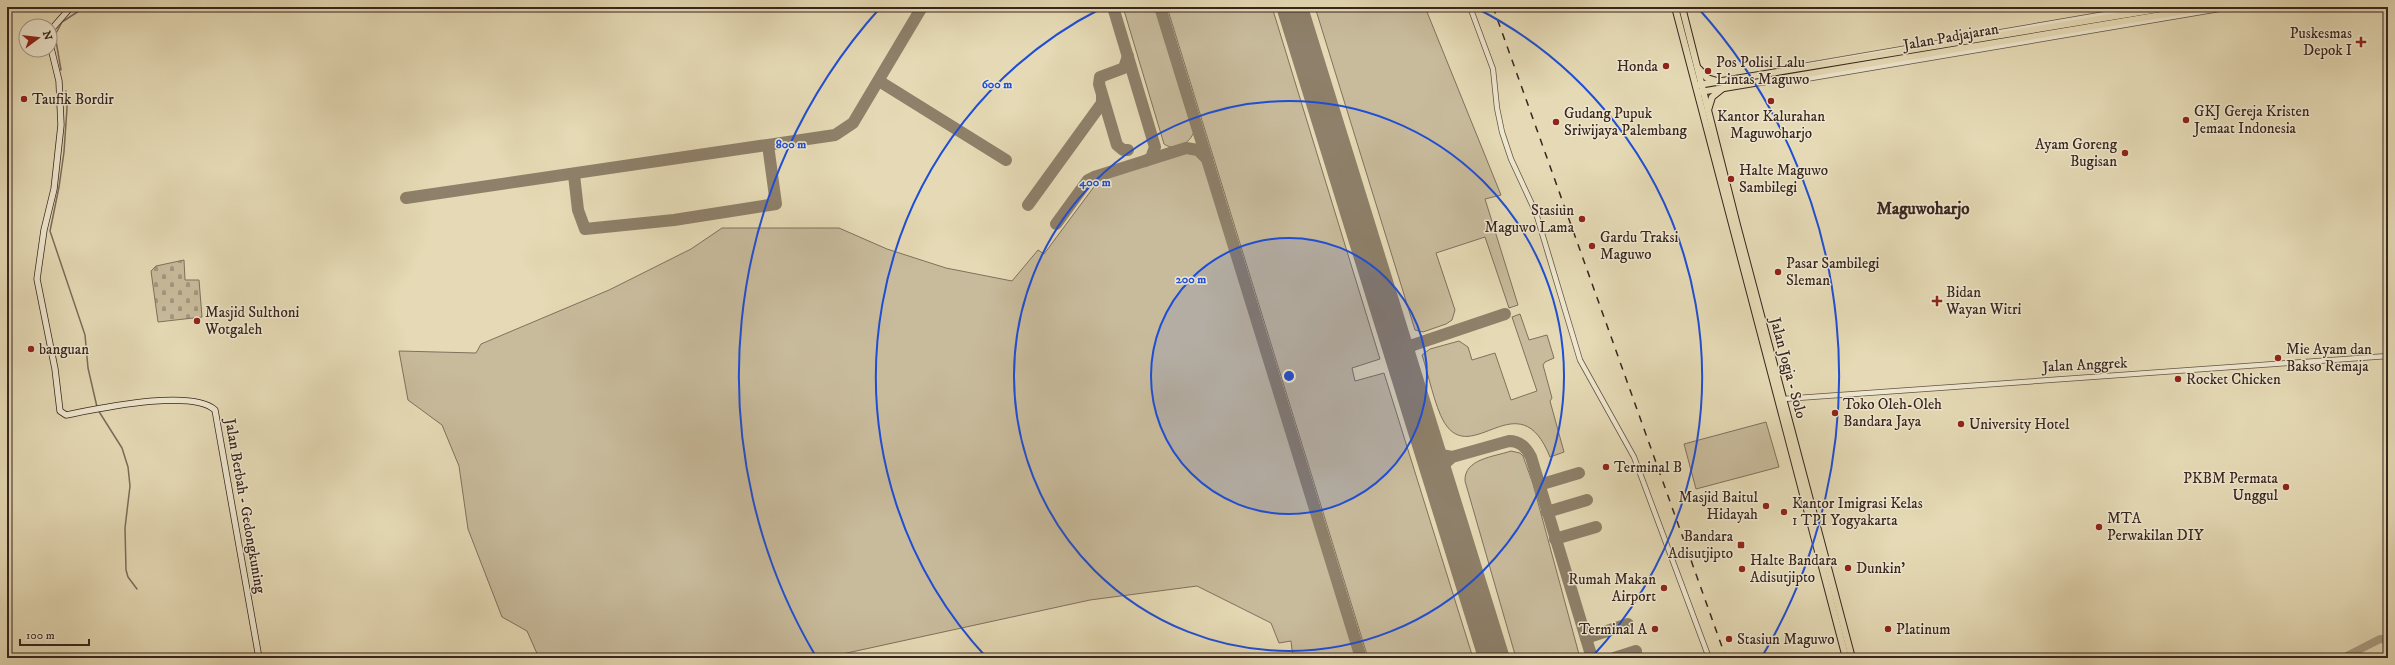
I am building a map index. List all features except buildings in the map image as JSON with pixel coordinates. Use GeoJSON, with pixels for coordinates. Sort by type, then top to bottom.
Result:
{"type":"FeatureCollection","features":[{"type":"Feature","properties":{"kind":"highway"},"geometry":{"type":"LineString","coordinates":[[1675,7],[1698,85]]}},
{"type":"Feature","properties":{"kind":"highway"},"geometry":{"type":"LineString","coordinates":[[1682,7],[1697,66],[1698,85]]}},
{"type":"Feature","properties":{"kind":"highway","name":"Jalan Padjajaran"},"geometry":{"type":"LineString","coordinates":[[1698,85],[2040,27],[2171,7]]}},
{"type":"Feature","properties":{"kind":"highway","name":"Jalan Padjajaran"},"geometry":{"type":"LineString","coordinates":[[1700,92],[2184,13],[2209,7]]}},
{"type":"Feature","properties":{"kind":"highway"},"geometry":{"type":"LineString","coordinates":[[1697,66],[1707,78],[1720,82]]}},
{"type":"Feature","properties":{"kind":"highway"},"geometry":{"type":"LineString","coordinates":[[1770,73],[1771,80]]}},
{"type":"Feature","properties":{"kind":"highway","name":"Jalan Jogja - Solo"},"geometry":{"type":"LineString","coordinates":[[1698,85],[1846,658]]}},
{"type":"Feature","properties":{"kind":"highway"},"geometry":{"type":"LineString","coordinates":[[1708,114],[1712,97],[1724,88]]}},
{"type":"Feature","properties":{"kind":"highway","name":"Jalan Jogja - Solo"},"geometry":{"type":"LineString","coordinates":[[1700,92],[1708,114],[1852,658]]}},
{"type":"Feature","properties":{"kind":"main road"},"geometry":{"type":"LineString","coordinates":[[58,22],[71,7]]}},
{"type":"Feature","properties":{"kind":"main road","name":"Jalan Berbah - Gedongkuning"},"geometry":{"type":"LineString","coordinates":[[53,58],[59,81],[61,125],[54,189],[38,264],[37,288],[55,369],[60,411],[66,415],[97,409],[169,400],[205,404],[215,410],[259,658]]}},
{"type":"Feature","properties":{"kind":"street"},"geometry":{"type":"LineString","coordinates":[[1470,7],[1493,69],[1502,132],[1511,159],[1536,213],[1580,360],[1634,457],[1709,658]]}},
{"type":"Feature","properties":{"kind":"street"},"geometry":{"type":"LineString","coordinates":[[2040,27],[2146,7]]}},
{"type":"Feature","properties":{"kind":"street"},"geometry":{"type":"LineString","coordinates":[[2184,13],[2231,7]]}},
{"type":"Feature","properties":{"kind":"street","name":"Jalan Anggrek"},"geometry":{"type":"LineString","coordinates":[[1783,399],[2388,356]]}},
{"type":"Feature","properties":{"kind":"green space"},"geometry":{"type":"Polygon","coordinates":[[[1123,7],[1156,7],[1194,131],[1190,139],[1178,147],[1164,144],[1123,7]]]}},
{"type":"Feature","properties":{"kind":"green space"},"geometry":{"type":"Polygon","coordinates":[[[1167,7],[1272,7],[1380,359],[1352,368],[1355,381],[1384,373],[1473,658],[1368,658],[1167,7]]]}},
{"type":"Feature","properties":{"kind":"green space"},"geometry":{"type":"Polygon","coordinates":[[[1315,7],[1425,7],[1501,195],[1485,199],[1518,305],[1509,308],[1485,237],[1436,253],[1455,310],[1452,320],[1446,324],[1423,332],[1415,330],[1315,7]]]}},
{"type":"Feature","properties":{"kind":"green space"},"geometry":{"type":"Polygon","coordinates":[[[1190,152],[1201,157],[1204,163],[1357,658],[1293,658],[1291,641],[1279,643],[1271,623],[1197,586],[1090,600],[824,658],[539,658],[527,631],[502,617],[468,529],[459,466],[442,425],[408,400],[399,351],[476,353],[481,344],[609,290],[691,249],[722,228],[839,228],[887,249],[946,268],[1012,281],[1038,250],[1044,254],[1099,180],[1190,152]]]}},
{"type":"Feature","properties":{"kind":"green space"},"geometry":{"type":"Polygon","coordinates":[[[184,260],[185,280],[199,280],[202,317],[158,322],[151,271],[156,266],[184,260]]]}},
{"type":"Feature","properties":{"kind":"green space"},"geometry":{"type":"Polygon","coordinates":[[[1520,314],[1529,340],[1547,335],[1554,358],[1545,362],[1543,365],[1552,398],[1550,401],[1564,452],[1550,457],[1538,435],[1524,425],[1510,424],[1468,436],[1455,434],[1444,422],[1441,416],[1422,355],[1430,349],[1459,341],[1468,347],[1472,360],[1495,353],[1511,400],[1537,391],[1512,317],[1520,314]]]}},
{"type":"Feature","properties":{"kind":"green space"},"geometry":{"type":"Polygon","coordinates":[[[1766,422],[1779,467],[1696,489],[1684,444],[1766,422]]]}},
{"type":"Feature","properties":{"kind":"green space"},"geometry":{"type":"Polygon","coordinates":[[[1511,451],[1520,453],[1523,456],[1533,484],[1580,658],[1516,658],[1465,481],[1469,468],[1474,463],[1488,457],[1511,451]]]}},
{"type":"Feature","properties":{"kind":"waterway"},"geometry":{"type":"LineString","coordinates":[[61,70],[55,35],[62,22],[85,7]]}},
{"type":"Feature","properties":{"kind":"waterway"},"geometry":{"type":"LineString","coordinates":[[66,91],[67,108],[64,152],[50,231],[85,335],[88,368],[97,407]]}},
{"type":"Feature","properties":{"kind":"waterway"},"geometry":{"type":"LineString","coordinates":[[98,410],[122,448],[128,467],[130,486],[125,528],[126,570],[128,577],[137,589]]}},
{"type":"Feature","properties":{"kind":"waterway"},"geometry":{"type":"LineString","coordinates":[[2343,658],[2380,639],[2388,640]]}},
{"type":"Feature","properties":{"kind":"taxiway"},"geometry":{"type":"LineString","coordinates":[[406,198],[835,135],[853,123],[922,7]]}},
{"type":"Feature","properties":{"kind":"taxiway"},"geometry":{"type":"LineString","coordinates":[[1113,7],[1155,147],[1151,158],[1145,161]]}},
{"type":"Feature","properties":{"kind":"taxiway"},"geometry":{"type":"LineString","coordinates":[[1160,7],[1361,658]]}},
{"type":"Feature","properties":{"kind":"taxiway"},"geometry":{"type":"LineString","coordinates":[[1128,56],[1124,68],[1100,77],[1099,84],[1117,145],[1123,150],[1128,150]]}},
{"type":"Feature","properties":{"kind":"taxiway"},"geometry":{"type":"LineString","coordinates":[[879,81],[1006,160]]}},
{"type":"Feature","properties":{"kind":"taxiway"},"geometry":{"type":"LineString","coordinates":[[1028,205],[1102,103],[1102,97]]}},
{"type":"Feature","properties":{"kind":"taxiway"},"geometry":{"type":"LineString","coordinates":[[574,175],[578,210],[585,229],[674,220],[776,204],[768,145]]}},
{"type":"Feature","properties":{"kind":"taxiway"},"geometry":{"type":"LineString","coordinates":[[1056,224],[1088,180],[1094,177],[1186,148],[1198,150],[1207,159]]}},
{"type":"Feature","properties":{"kind":"taxiway"},"geometry":{"type":"LineString","coordinates":[[1402,362],[1404,352],[1413,345],[1505,314]]}},
{"type":"Feature","properties":{"kind":"taxiway"},"geometry":{"type":"LineString","coordinates":[[1394,338],[1401,345],[1413,345]]}},
{"type":"Feature","properties":{"kind":"taxiway"},"geometry":{"type":"LineString","coordinates":[[1439,483],[1442,466],[1452,457],[1509,441],[1519,443],[1527,450],[1531,457],[1592,658]]}},
{"type":"Feature","properties":{"kind":"taxiway"},"geometry":{"type":"LineString","coordinates":[[1427,443],[1436,454],[1452,457]]}},
{"type":"Feature","properties":{"kind":"taxiway"},"geometry":{"type":"LineString","coordinates":[[1539,485],[1579,473]]}},
{"type":"Feature","properties":{"kind":"taxiway"},"geometry":{"type":"LineString","coordinates":[[1547,512],[1587,500]]}},
{"type":"Feature","properties":{"kind":"taxiway"},"geometry":{"type":"LineString","coordinates":[[1555,539],[1596,527]]}},
{"type":"Feature","properties":{"kind":"taxiway"},"geometry":{"type":"LineString","coordinates":[[1586,638],[1628,624]]}},
{"type":"Feature","properties":{"kind":"taxiway"},"geometry":{"type":"LineString","coordinates":[[1614,658],[1636,651]]}},
{"type":"Feature","properties":{"kind":"runway"},"geometry":{"type":"LineString","coordinates":[[1292,7],[1494,658]]}},
{"type":"Feature","properties":{"kind":"railway"},"geometry":{"type":"LineString","coordinates":[[1493,7],[1726,658]]}},
{"type":"Feature","properties":{"kind":"place","name":"Puskesmas Depok I"},"geometry":{"type":"Point","coordinates":[2361,42]}},
{"type":"Feature","properties":{"kind":"place","name":"Honda"},"geometry":{"type":"Point","coordinates":[1666,66]}},
{"type":"Feature","properties":{"kind":"place","name":"Pos Polisi Lalu Lintas Maguwo"},"geometry":{"type":"Point","coordinates":[1708,71]}},
{"type":"Feature","properties":{"kind":"place","name":"Taufik Bordir"},"geometry":{"type":"Point","coordinates":[24,99]}},
{"type":"Feature","properties":{"kind":"place","name":"Kantor Kalurahan Maguwoharjo"},"geometry":{"type":"Point","coordinates":[1771,101]}},
{"type":"Feature","properties":{"kind":"place","name":"GKJ Gereja Kristen Jemaat Indonesia"},"geometry":{"type":"Point","coordinates":[2186,120]}},
{"type":"Feature","properties":{"kind":"place","name":"Gudang Pupuk Sriwijaya Palembang"},"geometry":{"type":"Point","coordinates":[1556,122]}},
{"type":"Feature","properties":{"kind":"place","name":"Ayam Goreng Bugisan"},"geometry":{"type":"Point","coordinates":[2125,153]}},
{"type":"Feature","properties":{"kind":"place","name":"Halte Maguwo Sambilegi"},"geometry":{"type":"Point","coordinates":[1731,179]}},
{"type":"Feature","properties":{"kind":"place","name":"Stasiun Maguwo Lama"},"geometry":{"type":"Point","coordinates":[1582,219]}},
{"type":"Feature","properties":{"kind":"place","name":"Gardu Traksi Maguwo"},"geometry":{"type":"Point","coordinates":[1592,246]}},
{"type":"Feature","properties":{"kind":"place","name":"Pasar Sambilegi Sleman"},"geometry":{"type":"Point","coordinates":[1778,272]}},
{"type":"Feature","properties":{"kind":"place","name":"Bidan Wayan Witri"},"geometry":{"type":"Point","coordinates":[1937,301]}},
{"type":"Feature","properties":{"kind":"place","name":"Masjid Sulthoni Wotgaleh"},"geometry":{"type":"Point","coordinates":[197,321]}},
{"type":"Feature","properties":{"kind":"place","name":"banguan"},"geometry":{"type":"Point","coordinates":[31,349]}},
{"type":"Feature","properties":{"kind":"place","name":"Mie Ayam dan Bakso Remaja"},"geometry":{"type":"Point","coordinates":[2278,358]}},
{"type":"Feature","properties":{"kind":"place","name":"Rocket Chicken"},"geometry":{"type":"Point","coordinates":[2178,379]}},
{"type":"Feature","properties":{"kind":"place","name":"Toko Oleh-Oleh Bandara Jaya"},"geometry":{"type":"Point","coordinates":[1835,413]}},
{"type":"Feature","properties":{"kind":"place","name":"University Hotel"},"geometry":{"type":"Point","coordinates":[1961,424]}},
{"type":"Feature","properties":{"kind":"place","name":"Terminal B"},"geometry":{"type":"Point","coordinates":[1606,467]}},
{"type":"Feature","properties":{"kind":"place","name":"PKBM Permata Unggul"},"geometry":{"type":"Point","coordinates":[2286,487]}},
{"type":"Feature","properties":{"kind":"place","name":"Masjid Baitul Hidayah"},"geometry":{"type":"Point","coordinates":[1766,506]}},
{"type":"Feature","properties":{"kind":"place","name":"Kantor Imigrasi Kelas 1 TPI Yogyakarta"},"geometry":{"type":"Point","coordinates":[1784,512]}},
{"type":"Feature","properties":{"kind":"place","name":"MTA Perwakilan DIY"},"geometry":{"type":"Point","coordinates":[2099,527]}},
{"type":"Feature","properties":{"kind":"place","name":"Bandara Adisutjipto"},"geometry":{"type":"Point","coordinates":[1741,545]}},
{"type":"Feature","properties":{"kind":"place","name":"Dunkin'"},"geometry":{"type":"Point","coordinates":[1848,568]}},
{"type":"Feature","properties":{"kind":"place","name":"Halte Bandara Adisutjipto"},"geometry":{"type":"Point","coordinates":[1742,569]}},
{"type":"Feature","properties":{"kind":"place","name":"Rumah Makan Airport"},"geometry":{"type":"Point","coordinates":[1664,588]}},
{"type":"Feature","properties":{"kind":"place","name":"Terminal A"},"geometry":{"type":"Point","coordinates":[1655,629]}},
{"type":"Feature","properties":{"kind":"place","name":"Platinum"},"geometry":{"type":"Point","coordinates":[1888,629]}},
{"type":"Feature","properties":{"kind":"place","name":"Stasiun Maguwo"},"geometry":{"type":"Point","coordinates":[1729,639]}},
{"type":"Feature","properties":{"kind":"district","name":"Maguwoharjo"},"geometry":{"type":"Point","coordinates":[1923,209]}}]}
